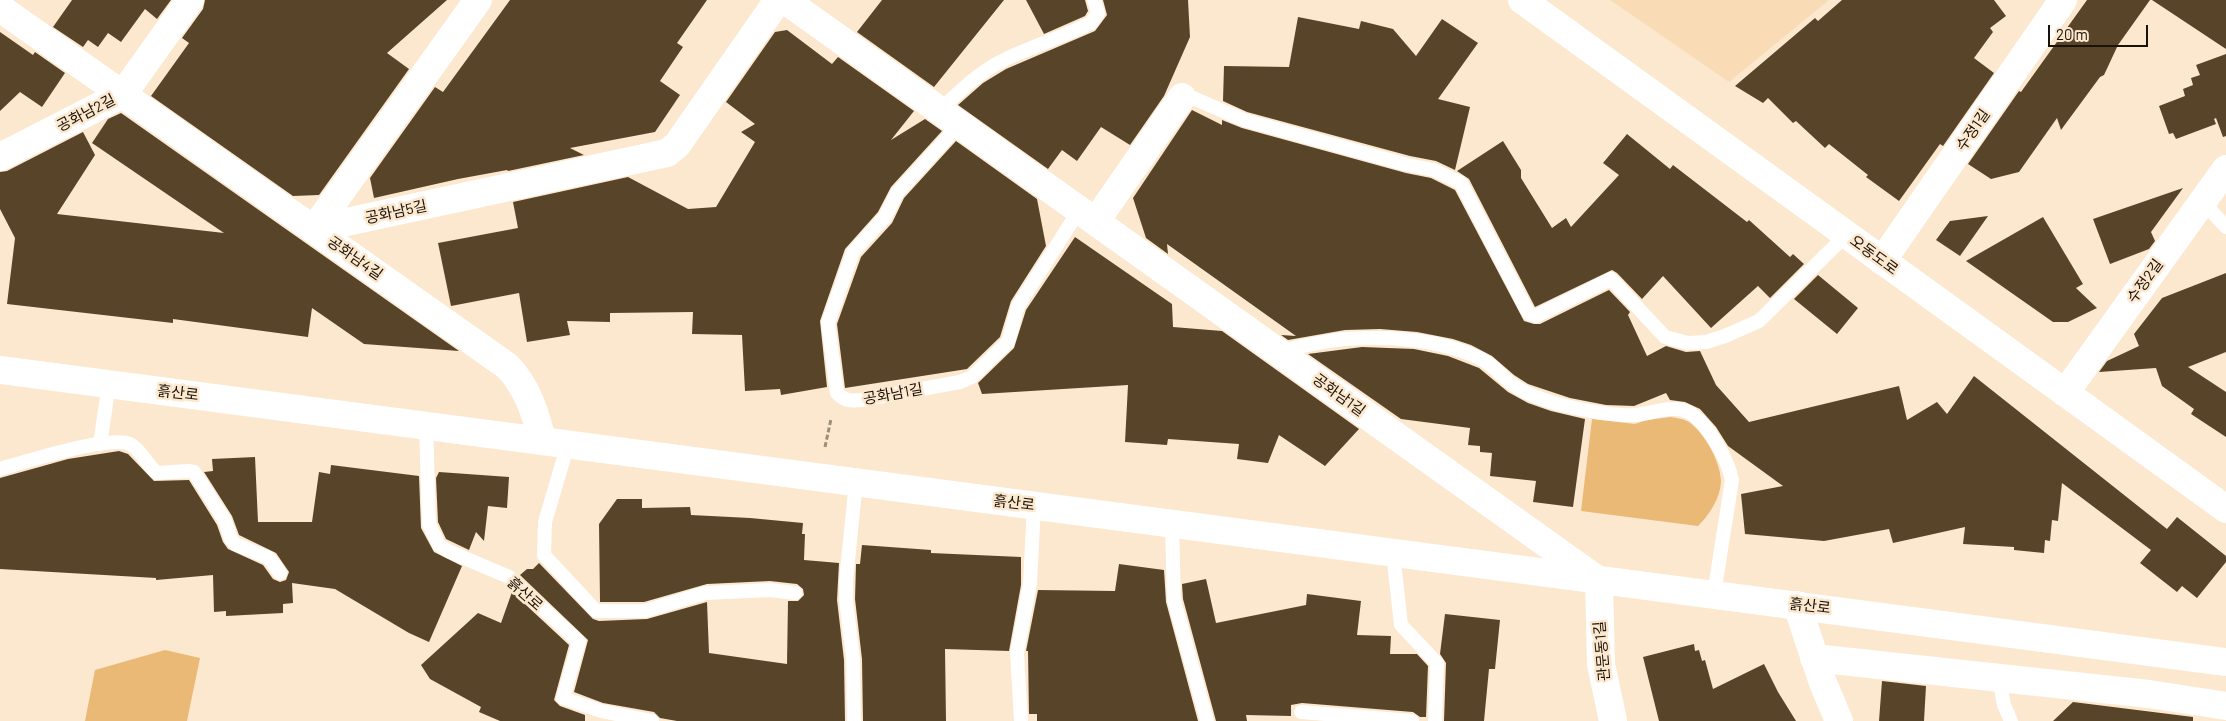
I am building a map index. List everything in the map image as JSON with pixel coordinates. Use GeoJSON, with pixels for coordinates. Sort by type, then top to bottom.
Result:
{"type":"FeatureCollection","features":[{"type":"Feature","properties":{"kind":"street","name":"공화남2길"},"geometry":{"type":"LineString","coordinates":[[0,157],[124,94],[190,0]]}},
{"type":"Feature","properties":{"kind":"street","name":"공화남4길"},"geometry":{"type":"LineString","coordinates":[[478,0],[314,229],[507,366],[520,382],[527,395],[538,425],[555,443]]}},
{"type":"Feature","properties":{"kind":"street","name":"공화남5길"},"geometry":{"type":"LineString","coordinates":[[314,229],[667,153],[677,145],[778,0]]}},
{"type":"Feature","properties":{"kind":"street","name":"공화남1길"},"geometry":{"type":"LineString","coordinates":[[785,0],[1599,580]]}},
{"type":"Feature","properties":{"kind":"street","name":"오동도로"},"geometry":{"type":"LineString","coordinates":[[1522,0],[2226,509]]}},
{"type":"Feature","properties":{"kind":"street","name":"수정1길"},"geometry":{"type":"LineString","coordinates":[[1882,261],[2063,0]]}},
{"type":"Feature","properties":{"kind":"street"},"geometry":{"type":"LineString","coordinates":[[0,8],[314,229]]}},
{"type":"Feature","properties":{"kind":"street"},"geometry":{"type":"LineString","coordinates":[[1088,215],[1182,97]]}},
{"type":"Feature","properties":{"kind":"street","name":"수정2길"},"geometry":{"type":"LineString","coordinates":[[2065,393],[2226,169]]}},
{"type":"Feature","properties":{"kind":"street","name":"흙산로"},"geometry":{"type":"LineString","coordinates":[[0,370],[1599,580],[1797,604],[2226,662]]}},
{"type":"Feature","properties":{"kind":"street","name":"관문동1길"},"geometry":{"type":"LineString","coordinates":[[1599,580],[1601,664],[1613,721]]}},
{"type":"Feature","properties":{"kind":"street"},"geometry":{"type":"LineString","coordinates":[[1797,604],[1822,683],[1840,721]]}},
{"type":"Feature","properties":{"kind":"street"},"geometry":{"type":"LineString","coordinates":[[1814,658],[2149,694],[2226,706]]}},
{"type":"Feature","properties":{"kind":"lane"},"geometry":{"type":"LineString","coordinates":[[950,117],[964,87],[984,72],[1004,60],[1091,23],[1098,12],[1094,0]]}},
{"type":"Feature","properties":{"kind":"lane"},"geometry":{"type":"LineString","coordinates":[[1182,97],[1193,98],[1244,120],[1408,165],[1434,170],[1461,183],[1529,314],[1536,316],[1611,279],[1666,337],[1688,343],[1706,342],[1737,331],[1764,317],[1846,235]]}},
{"type":"Feature","properties":{"kind":"lane","name":"공화남1길"},"geometry":{"type":"LineString","coordinates":[[950,117],[897,193],[885,217],[856,247],[850,258],[828,323],[837,393],[843,399],[850,402],[960,382],[972,377],[1008,342],[1018,306],[1088,215]]}},
{"type":"Feature","properties":{"kind":"lane"},"geometry":{"type":"LineString","coordinates":[[2202,201],[2226,227]]}},
{"type":"Feature","properties":{"kind":"lane"},"geometry":{"type":"LineString","coordinates":[[1277,351],[1344,340],[1378,338],[1416,342],[1449,348],[1483,360],[1517,388],[1542,399],[1575,408],[1635,415],[1675,409],[1685,410],[1693,415],[1715,441],[1730,468],[1732,480],[1714,594]]}},
{"type":"Feature","properties":{"kind":"lane"},"geometry":{"type":"LineString","coordinates":[[100,444],[109,384]]}},
{"type":"Feature","properties":{"kind":"lane","name":"흙산로"},"geometry":{"type":"LineString","coordinates":[[426,425],[429,524],[439,545],[448,551],[508,577],[578,642],[563,698],[601,711],[652,721]]}},
{"type":"Feature","properties":{"kind":"lane"},"geometry":{"type":"LineString","coordinates":[[555,443],[545,522],[544,556],[596,611],[645,611],[705,593],[770,590],[795,593]]}},
{"type":"Feature","properties":{"kind":"lane"},"geometry":{"type":"LineString","coordinates":[[0,469],[37,458],[100,444],[130,444],[157,473],[194,472],[225,521],[231,539],[235,544],[268,558],[280,573]]}},
{"type":"Feature","properties":{"kind":"lane"},"geometry":{"type":"LineString","coordinates":[[854,721],[852,659],[846,600],[846,580],[856,482]]}},
{"type":"Feature","properties":{"kind":"lane"},"geometry":{"type":"LineString","coordinates":[[1021,721],[1017,653],[1030,583],[1034,506]]}},
{"type":"Feature","properties":{"kind":"lane"},"geometry":{"type":"LineString","coordinates":[[1172,524],[1174,600],[1207,721]]}},
{"type":"Feature","properties":{"kind":"lane"},"geometry":{"type":"LineString","coordinates":[[1393,553],[1401,625],[1436,663],[1435,721]]}},
{"type":"Feature","properties":{"kind":"lane"},"geometry":{"type":"LineString","coordinates":[[1999,678],[2004,705],[2011,721]]}},
{"type":"Feature","properties":{"kind":"lane"},"geometry":{"type":"LineString","coordinates":[[1301,712],[1412,721]]}},
{"type":"Feature","properties":{"kind":"shaded area"},"geometry":{"type":"Polygon","coordinates":[[[1610,0],[1829,0],[1729,82],[1610,0]]]}},
{"type":"Feature","properties":{"kind":"shaded area"},"geometry":{"type":"Polygon","coordinates":[[[1671,417],[1687,421],[1695,427],[1711,449],[1720,474],[1719,494],[1710,512],[1698,526],[1581,511],[1592,419],[1635,424],[1647,420],[1671,417]]]}},
{"type":"Feature","properties":{"kind":"shaded area"},"geometry":{"type":"Polygon","coordinates":[[[165,650],[200,658],[187,721],[85,721],[95,670],[165,650]]]}},
{"type":"Feature","properties":{"kind":"building"},"geometry":{"type":"Polygon","coordinates":[[[72,0],[171,0],[157,19],[145,9],[121,42],[108,33],[98,47],[88,40],[83,47],[53,27],[72,0]]]}},
{"type":"Feature","properties":{"kind":"building"},"geometry":{"type":"Polygon","coordinates":[[[205,0],[447,0],[387,53],[409,69],[319,195],[293,196],[151,96],[189,43],[182,38],[203,9],[205,0]]]}},
{"type":"Feature","properties":{"kind":"building"},"geometry":{"type":"Polygon","coordinates":[[[510,0],[707,0],[677,43],[683,47],[660,81],[680,95],[655,132],[570,148],[584,155],[458,179],[374,198],[370,178],[435,87],[443,92],[510,0]]]}},
{"type":"Feature","properties":{"kind":"building"},"geometry":{"type":"Polygon","coordinates":[[[882,0],[1004,0],[934,87],[857,32],[882,0]]]}},
{"type":"Feature","properties":{"kind":"building"},"geometry":{"type":"Polygon","coordinates":[[[1026,0],[1085,0],[1088,11],[1085,16],[1044,34],[1026,0]]]}},
{"type":"Feature","properties":{"kind":"building"},"geometry":{"type":"Polygon","coordinates":[[[1103,0],[1188,0],[1190,37],[1164,96],[1130,145],[1101,127],[1077,161],[1062,150],[1048,169],[958,105],[983,83],[1006,69],[1095,31],[1107,15],[1103,0]]]}},
{"type":"Feature","properties":{"kind":"building"},"geometry":{"type":"Polygon","coordinates":[[[1842,0],[1994,0],[2006,16],[1990,28],[1993,32],[1974,58],[1994,73],[1943,146],[1940,144],[1899,201],[1866,177],[1868,175],[1829,144],[1825,148],[1796,121],[1793,123],[1768,98],[1763,103],[1735,86],[1815,18],[1818,21],[1842,0]]]}},
{"type":"Feature","properties":{"kind":"building"},"geometry":{"type":"Polygon","coordinates":[[[2087,0],[2150,0],[2118,45],[2104,75],[2100,77],[2061,130],[2057,118],[2019,172],[1991,179],[1968,164],[2019,91],[2021,92],[2087,0]]]}},
{"type":"Feature","properties":{"kind":"building"},"geometry":{"type":"Polygon","coordinates":[[[2152,0],[2226,0],[2226,49],[2152,0]]]}},
{"type":"Feature","properties":{"kind":"building"},"geometry":{"type":"Polygon","coordinates":[[[1298,17],[1359,29],[1361,21],[1393,29],[1416,56],[1442,19],[1478,43],[1438,99],[1470,107],[1455,170],[1436,161],[1410,156],[1247,112],[1223,101],[1224,66],[1289,67],[1298,17]]]}},
{"type":"Feature","properties":{"kind":"building"},"geometry":{"type":"Polygon","coordinates":[[[787,30],[832,64],[838,57],[914,111],[891,140],[925,119],[942,131],[891,187],[878,212],[845,249],[820,321],[827,387],[781,395],[780,389],[745,391],[742,335],[692,334],[693,312],[610,313],[610,322],[567,321],[570,335],[527,342],[519,293],[451,306],[438,243],[518,228],[513,202],[628,177],[688,209],[716,207],[755,142],[741,132],[755,124],[726,102],[775,32],[787,30]]]}},
{"type":"Feature","properties":{"kind":"building"},"geometry":{"type":"Polygon","coordinates":[[[0,32],[33,55],[35,52],[65,73],[42,107],[20,92],[0,111],[0,32]]]}},
{"type":"Feature","properties":{"kind":"building"},"geometry":{"type":"Polygon","coordinates":[[[2226,54],[2226,136],[2223,137],[2216,118],[2214,119],[2216,124],[2176,139],[2173,133],[2169,134],[2159,106],[2185,96],[2183,89],[2193,85],[2191,78],[2200,75],[2196,65],[2226,54]]]}},
{"type":"Feature","properties":{"kind":"building"},"geometry":{"type":"Polygon","coordinates":[[[1192,110],[1222,125],[1222,120],[1242,128],[1406,173],[1431,178],[1455,190],[1524,321],[1540,324],[1609,290],[1630,312],[1628,315],[1647,356],[1666,346],[1686,352],[1700,351],[1716,385],[1749,422],[1899,386],[1907,420],[1937,402],[1947,414],[1974,376],[2167,529],[2177,517],[2226,556],[2226,562],[2197,598],[2182,586],[2177,592],[2140,563],[2151,550],[2062,483],[2058,521],[2052,520],[2050,541],[2045,540],[2044,553],[2014,550],[2014,547],[1963,544],[1965,527],[1893,543],[1889,529],[1824,541],[1745,534],[1741,494],[1783,486],[1728,446],[1716,427],[1700,409],[1685,402],[1670,400],[1666,393],[1634,406],[1606,405],[1570,398],[1528,384],[1492,356],[1471,345],[1453,339],[1417,332],[1380,329],[1345,330],[1288,340],[1281,335],[1296,336],[1167,244],[1168,254],[1146,238],[1133,198],[1192,110]]]}},
{"type":"Feature","properties":{"kind":"building"},"geometry":{"type":"Polygon","coordinates":[[[121,113],[459,351],[364,344],[312,308],[308,337],[173,319],[173,323],[7,304],[15,238],[0,209],[0,172],[7,171],[83,132],[95,155],[57,214],[224,233],[92,143],[108,119],[121,113]]]}},
{"type":"Feature","properties":{"kind":"building"},"geometry":{"type":"Polygon","coordinates":[[[1627,134],[1670,169],[1673,165],[1747,222],[1749,220],[1790,257],[1793,254],[1804,264],[1770,298],[1758,286],[1711,328],[1663,276],[1642,299],[1612,270],[1535,307],[1469,179],[1457,171],[1503,141],[1521,170],[1521,178],[1552,228],[1566,218],[1571,227],[1619,175],[1603,163],[1627,134]]]}},
{"type":"Feature","properties":{"kind":"building"},"geometry":{"type":"Polygon","coordinates":[[[956,141],[1037,199],[1046,246],[1011,301],[1000,337],[967,369],[845,388],[837,324],[861,257],[892,223],[904,198],[956,141]]]}},
{"type":"Feature","properties":{"kind":"building"},"geometry":{"type":"Polygon","coordinates":[[[2183,188],[2151,232],[2155,241],[2149,249],[2110,264],[2093,219],[2183,188]]]}},
{"type":"Feature","properties":{"kind":"building"},"geometry":{"type":"Polygon","coordinates":[[[1988,216],[1960,256],[1936,240],[1950,221],[1988,216]]]}},
{"type":"Feature","properties":{"kind":"building"},"geometry":{"type":"Polygon","coordinates":[[[2043,217],[2083,284],[2076,288],[2097,308],[2068,322],[2053,322],[1966,261],[2043,217]]]}},
{"type":"Feature","properties":{"kind":"building"},"geometry":{"type":"Polygon","coordinates":[[[1075,237],[1172,304],[1173,327],[1222,331],[1359,429],[1325,466],[1279,435],[1268,463],[1237,459],[1239,444],[1168,439],[1167,445],[1125,442],[1128,385],[982,394],[978,383],[1014,348],[1026,310],[1075,237]]]}},
{"type":"Feature","properties":{"kind":"building"},"geometry":{"type":"Polygon","coordinates":[[[2226,273],[2226,352],[2188,367],[2226,392],[2226,437],[2191,414],[2194,409],[2162,386],[2156,368],[2099,372],[2107,361],[2139,346],[2134,334],[2162,298],[2226,273]]]}},
{"type":"Feature","properties":{"kind":"building"},"geometry":{"type":"Polygon","coordinates":[[[1818,275],[1858,308],[1837,334],[1794,299],[1818,275]]]}},
{"type":"Feature","properties":{"kind":"building"},"geometry":{"type":"Polygon","coordinates":[[[1362,347],[1414,349],[1448,356],[1479,368],[1508,392],[1528,403],[1585,419],[1573,507],[1533,502],[1536,481],[1490,476],[1492,453],[1480,452],[1480,446],[1468,445],[1470,428],[1401,419],[1308,354],[1362,347]]]}},
{"type":"Feature","properties":{"kind":"building"},"geometry":{"type":"Polygon","coordinates":[[[119,451],[128,454],[154,481],[189,480],[217,525],[223,542],[228,549],[263,565],[273,579],[280,582],[286,580],[289,572],[276,553],[239,535],[232,516],[204,472],[213,471],[212,459],[255,457],[258,522],[312,522],[319,472],[330,474],[331,465],[419,476],[421,528],[434,552],[462,566],[429,642],[409,633],[335,589],[292,583],[293,603],[283,604],[283,613],[226,616],[226,611],[214,612],[213,575],[156,580],[156,578],[0,569],[0,478],[68,459],[119,451]]]}},
{"type":"Feature","properties":{"kind":"building"},"geometry":{"type":"Polygon","coordinates":[[[439,472],[509,477],[507,508],[488,506],[484,541],[476,532],[469,550],[446,539],[438,522],[436,478],[439,472]]]}},
{"type":"Feature","properties":{"kind":"building"},"geometry":{"type":"Polygon","coordinates":[[[617,499],[642,499],[642,508],[690,507],[691,515],[803,523],[802,534],[805,534],[804,560],[839,563],[837,600],[844,660],[845,721],[677,721],[660,718],[654,712],[603,703],[574,692],[588,640],[520,575],[527,569],[533,569],[539,563],[593,619],[599,621],[647,619],[707,602],[709,653],[787,664],[788,601],[798,601],[804,595],[803,589],[797,584],[770,581],[707,584],[644,602],[600,602],[599,524],[617,499]]]}},
{"type":"Feature","properties":{"kind":"building"},"geometry":{"type":"Polygon","coordinates":[[[862,545],[931,550],[931,553],[1021,557],[1021,585],[1009,651],[945,649],[946,721],[863,721],[862,659],[855,599],[856,564],[860,564],[862,545]]]}},
{"type":"Feature","properties":{"kind":"building"},"geometry":{"type":"Polygon","coordinates":[[[1119,564],[1164,570],[1166,602],[1198,721],[1037,721],[1037,714],[1029,714],[1028,651],[1026,651],[1038,590],[1115,591],[1119,564]]]}},
{"type":"Feature","properties":{"kind":"building"},"geometry":{"type":"Polygon","coordinates":[[[1206,579],[1216,623],[1306,605],[1307,594],[1361,601],[1357,635],[1391,636],[1390,654],[1417,654],[1428,666],[1426,717],[1420,717],[1413,712],[1302,703],[1291,705],[1291,716],[1246,715],[1247,721],[1216,721],[1183,599],[1182,584],[1206,579]]]}},
{"type":"Feature","properties":{"kind":"building"},"geometry":{"type":"Polygon","coordinates":[[[512,592],[569,645],[554,700],[560,706],[585,715],[585,721],[500,721],[479,712],[481,707],[430,679],[421,665],[478,613],[501,623],[512,592]]]}},
{"type":"Feature","properties":{"kind":"building"},"geometry":{"type":"Polygon","coordinates":[[[1445,614],[1500,620],[1495,669],[1489,669],[1484,721],[1444,721],[1446,663],[1440,654],[1445,614]]]}},
{"type":"Feature","properties":{"kind":"building"},"geometry":{"type":"Polygon","coordinates":[[[1694,644],[1695,651],[1699,650],[1702,661],[1705,660],[1713,689],[1764,664],[1796,721],[1659,721],[1643,657],[1694,644]]]}},
{"type":"Feature","properties":{"kind":"building"},"geometry":{"type":"Polygon","coordinates":[[[1882,681],[1926,686],[1924,721],[1879,721],[1882,681]]]}},
{"type":"Feature","properties":{"kind":"building"},"geometry":{"type":"Polygon","coordinates":[[[2073,702],[2193,717],[2193,721],[2053,721],[2073,702]]]}}]}
